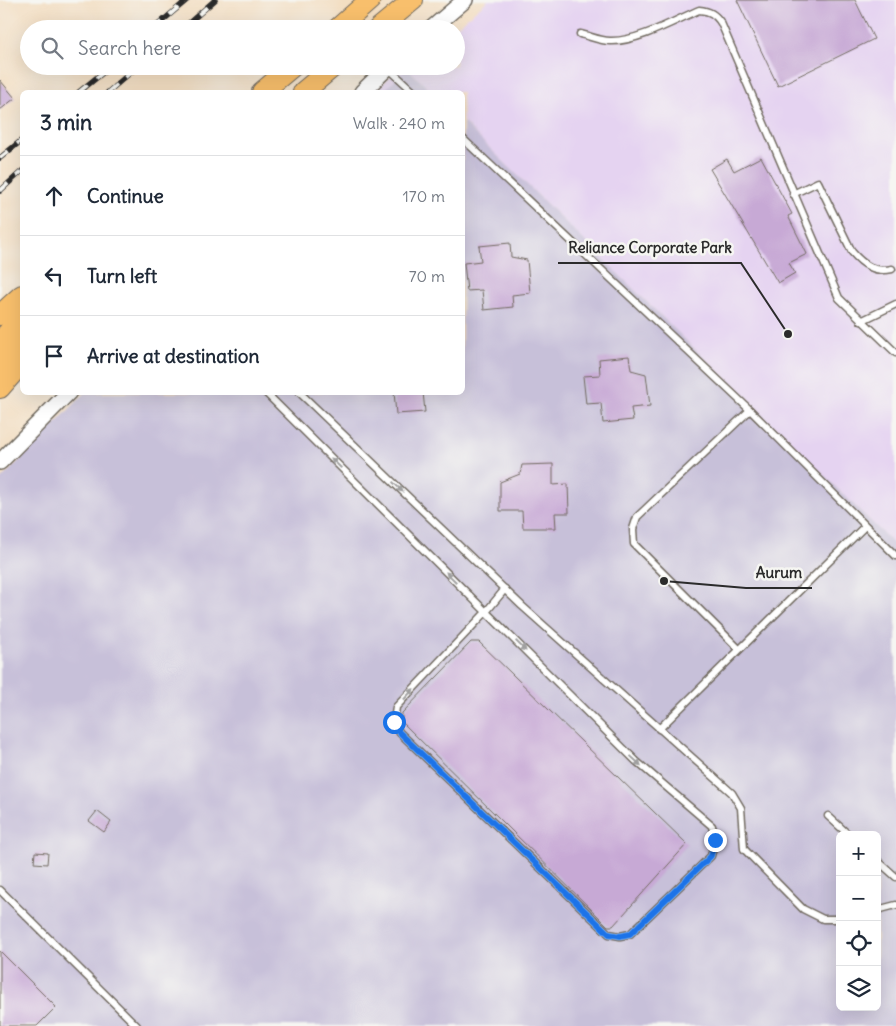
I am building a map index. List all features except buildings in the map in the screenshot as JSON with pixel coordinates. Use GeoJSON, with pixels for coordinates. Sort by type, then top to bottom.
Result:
{"type":"FeatureCollection","features":[{"type":"Feature","properties":{"kind":"main road"},"geometry":{"type":"LineString","coordinates":[[347,20],[370,0]]}},
{"type":"Feature","properties":{"kind":"main road"},"geometry":{"type":"LineString","coordinates":[[389,20],[412,0]]}},
{"type":"Feature","properties":{"kind":"main road"},"geometry":{"type":"LineString","coordinates":[[264,90],[282,75]]}},
{"type":"Feature","properties":{"kind":"main road"},"geometry":{"type":"LineString","coordinates":[[305,90],[323,75]]}},
{"type":"Feature","properties":{"kind":"main road"},"geometry":{"type":"LineString","coordinates":[[0,365],[16,323],[20,304]]}},
{"type":"Feature","properties":{"kind":"main road"},"geometry":{"type":"LineString","coordinates":[[0,342],[16,323]]}},
{"type":"Feature","properties":{"kind":"main road"},"geometry":{"type":"LineString","coordinates":[[0,388],[20,365]]}},
{"type":"Feature","properties":{"kind":"street"},"geometry":{"type":"LineString","coordinates":[[442,20],[465,0]]}},
{"type":"Feature","properties":{"kind":"street"},"geometry":{"type":"LineString","coordinates":[[369,90],[381,75]]}},
{"type":"Feature","properties":{"kind":"street"},"geometry":{"type":"LineString","coordinates":[[0,462],[66,395]]}},
{"type":"Feature","properties":{"kind":"lane"},"geometry":{"type":"LineString","coordinates":[[580,34],[608,41],[621,41],[636,37],[699,10],[708,11],[715,15],[721,23],[838,298],[896,353]]}},
{"type":"Feature","properties":{"kind":"lane"},"geometry":{"type":"LineString","coordinates":[[396,75],[412,90]]}},
{"type":"Feature","properties":{"kind":"lane"},"geometry":{"type":"LineString","coordinates":[[465,141],[750,410],[896,556]]}},
{"type":"Feature","properties":{"kind":"lane"},"geometry":{"type":"LineString","coordinates":[[793,194],[818,182],[852,252],[859,260],[872,269],[882,271],[892,269]]}},
{"type":"Feature","properties":{"kind":"lane"},"geometry":{"type":"LineString","coordinates":[[861,321],[896,304]]}},
{"type":"Feature","properties":{"kind":"lane"},"geometry":{"type":"LineString","coordinates":[[269,395],[486,612],[636,761],[712,826],[715,840],[711,856],[630,934],[620,936],[609,934],[399,732],[394,722],[396,707],[486,612],[505,589]]}},
{"type":"Feature","properties":{"kind":"lane"},"geometry":{"type":"LineString","coordinates":[[302,395],[505,589],[732,793],[741,808],[744,849],[802,909],[823,919],[836,919]]}},
{"type":"Feature","properties":{"kind":"lane"},"geometry":{"type":"LineString","coordinates":[[739,649],[634,544],[633,529],[637,517],[750,410]]}},
{"type":"Feature","properties":{"kind":"lane"},"geometry":{"type":"LineString","coordinates":[[659,729],[865,526]]}},
{"type":"Feature","properties":{"kind":"lane"},"geometry":{"type":"LineString","coordinates":[[828,816],[845,831]]}},
{"type":"Feature","properties":{"kind":"lane"},"geometry":{"type":"LineString","coordinates":[[881,864],[896,877]]}},
{"type":"Feature","properties":{"kind":"lane"},"geometry":{"type":"LineString","coordinates":[[0,890],[137,1026]]}},
{"type":"Feature","properties":{"kind":"lane"},"geometry":{"type":"LineString","coordinates":[[881,909],[896,905]]}},
{"type":"Feature","properties":{"kind":"shaded area"},"geometry":{"type":"Polygon","coordinates":[[[488,0],[896,0],[896,546],[465,124],[465,90],[430,90],[414,75],[465,75],[465,20],[488,0]]]}},
{"type":"Feature","properties":{"kind":"shaded area"},"geometry":{"type":"Polygon","coordinates":[[[392,75],[408,75],[424,90],[376,90],[392,75]]]}},
{"type":"Feature","properties":{"kind":"shaded area"},"geometry":{"type":"Polygon","coordinates":[[[400,75],[414,75],[430,90],[385,90],[400,75]]]}},
{"type":"Feature","properties":{"kind":"shaded area"},"geometry":{"type":"Polygon","coordinates":[[[465,124],[896,546],[896,1026],[0,1026],[0,480],[83,395],[465,395],[465,124]]]}},
{"type":"Feature","properties":{"kind":"railway"},"geometry":{"type":"LineString","coordinates":[[164,20],[187,0]]}},
{"type":"Feature","properties":{"kind":"railway"},"geometry":{"type":"LineString","coordinates":[[192,20],[215,0]]}},
{"type":"Feature","properties":{"kind":"railway"},"geometry":{"type":"LineString","coordinates":[[81,90],[100,75]]}},
{"type":"Feature","properties":{"kind":"railway"},"geometry":{"type":"LineString","coordinates":[[110,90],[128,75]]}},
{"type":"Feature","properties":{"kind":"railway"},"geometry":{"type":"LineString","coordinates":[[0,158],[20,142]]}},
{"type":"Feature","properties":{"kind":"railway"},"geometry":{"type":"LineString","coordinates":[[0,191],[20,173]]}},
{"type":"Feature","properties":{"kind":"place","name":"Reliance Corporate Park"},"geometry":{"type":"Point","coordinates":[788,334]}},
{"type":"Feature","properties":{"kind":"place","name":"Aurum"},"geometry":{"type":"Point","coordinates":[664,581]}},
{"type":"Feature","properties":{"kind":"route"},"geometry":{"type":"LineString","coordinates":[[394,722],[399,732],[609,934],[620,936],[630,934],[711,856],[715,840]]}}]}
